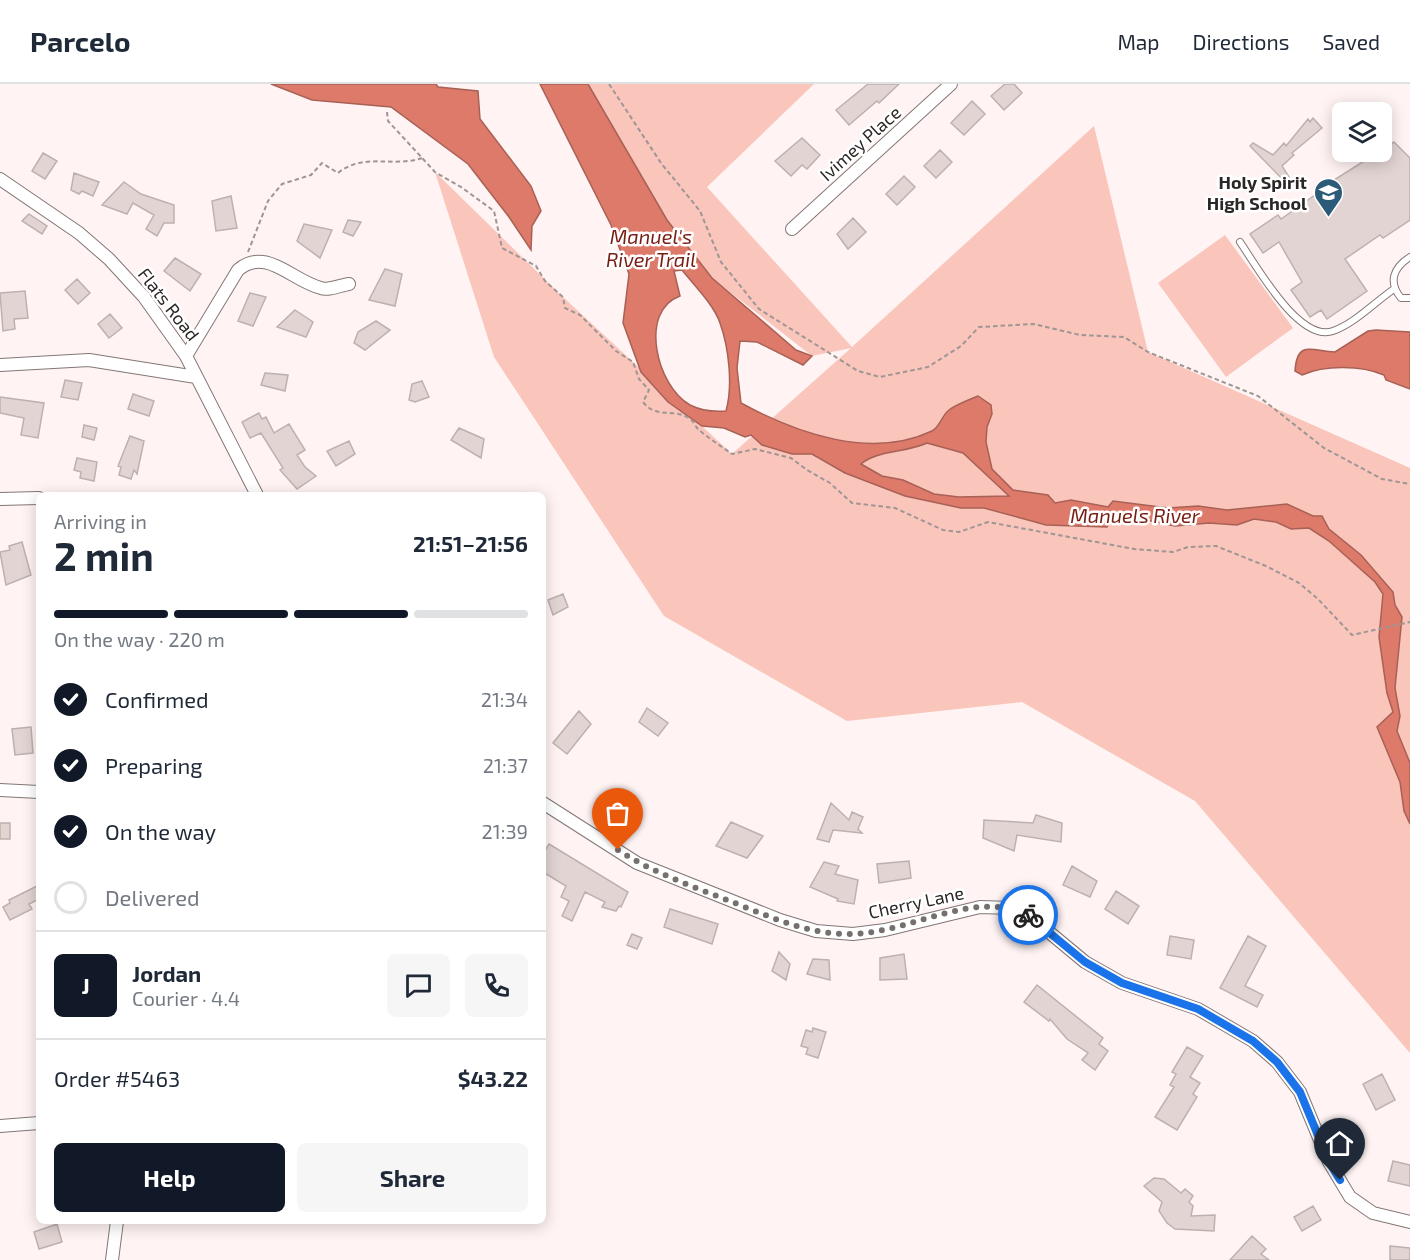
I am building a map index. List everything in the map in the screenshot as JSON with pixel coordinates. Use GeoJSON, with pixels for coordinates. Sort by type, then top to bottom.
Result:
{"type":"FeatureCollection","features":[{"type":"Feature","properties":{"kind":"street","name":"Ivimey Place"},"geometry":{"type":"LineString","coordinates":[[792,228],[951,84]]}},
{"type":"Feature","properties":{"kind":"street","name":"Flats Road"},"geometry":{"type":"LineString","coordinates":[[0,179],[79,233],[109,259],[144,297],[186,356],[255,492]]}},
{"type":"Feature","properties":{"kind":"street"},"geometry":{"type":"LineString","coordinates":[[186,356],[238,270],[248,261],[262,260],[322,289],[349,284]]}},
{"type":"Feature","properties":{"kind":"street"},"geometry":{"type":"LineString","coordinates":[[0,365],[89,360],[196,376]]}},
{"type":"Feature","properties":{"kind":"street"},"geometry":{"type":"LineString","coordinates":[[0,499],[36,498]]}},
{"type":"Feature","properties":{"kind":"street"},"geometry":{"type":"LineString","coordinates":[[0,790],[36,792]]}},
{"type":"Feature","properties":{"kind":"street","name":"Cherry Lane"},"geometry":{"type":"LineString","coordinates":[[546,805],[637,862],[780,920],[816,931],[853,934],[885,930],[980,907],[1012,908],[1032,918],[1085,962],[1122,983],[1198,1009],[1253,1041],[1277,1062],[1300,1092],[1329,1162],[1350,1197],[1373,1213],[1410,1222]]}},
{"type":"Feature","properties":{"kind":"street"},"geometry":{"type":"LineString","coordinates":[[0,1126],[36,1123]]}},
{"type":"Feature","properties":{"kind":"street"},"geometry":{"type":"LineString","coordinates":[[112,1260],[117,1224]]}},
{"type":"Feature","properties":{"kind":"lane"},"geometry":{"type":"LineString","coordinates":[[1240,242],[1287,309],[1299,322],[1315,331],[1331,332],[1394,289]]}},
{"type":"Feature","properties":{"kind":"lane"},"geometry":{"type":"LineString","coordinates":[[1410,256],[1395,271],[1394,289],[1401,298],[1410,297]]}},
{"type":"Feature","properties":{"kind":"path"},"geometry":{"type":"LineString","coordinates":[[609,84],[661,164],[700,211],[721,262],[759,309],[858,371],[880,376],[928,367],[962,346],[979,327],[1034,324],[1080,334],[1124,337],[1148,352],[1258,396],[1324,448],[1382,479],[1410,484]]}},
{"type":"Feature","properties":{"kind":"path"},"geometry":{"type":"LineString","coordinates":[[387,112],[388,121],[435,172],[461,187],[494,211],[502,248],[536,266],[545,281],[563,297],[565,308],[580,315],[616,351],[633,362],[639,379],[649,390],[644,402],[648,408],[656,414],[673,412],[690,419],[696,427],[732,454],[756,448],[791,458],[830,483],[852,503],[896,508],[943,530],[959,532],[988,522],[1134,549],[1173,552],[1195,546],[1216,546],[1266,566],[1299,583],[1318,599],[1352,636],[1410,622]]}},
{"type":"Feature","properties":{"kind":"path"},"geometry":{"type":"LineString","coordinates":[[248,261],[248,248],[258,223],[268,201],[282,184],[311,175],[322,164],[338,173],[351,164],[372,160],[402,164],[422,158]]}},
{"type":"Feature","properties":{"kind":"shaded area"},"geometry":{"type":"Polygon","coordinates":[[[588,84],[814,84],[707,187],[852,347],[1094,126],[1148,352],[1410,468],[1410,1053],[1195,801],[1022,702],[847,721],[664,616],[494,357],[435,172],[563,297],[732,454],[851,348],[812,356],[712,278],[667,220],[588,84]]]}},
{"type":"Feature","properties":{"kind":"shaded area"},"geometry":{"type":"Polygon","coordinates":[[[1225,235],[1293,328],[1226,377],[1158,283],[1225,235]]]}},
{"type":"Feature","properties":{"kind":"water"},"geometry":{"type":"Polygon","coordinates":[[[271,84],[436,84],[438,87],[478,91],[480,119],[531,186],[541,211],[532,226],[531,250],[468,164],[391,107],[312,100],[271,84]]]}},
{"type":"Feature","properties":{"kind":"water","name":"Manuel's River Trail"},"geometry":{"type":"Polygon","coordinates":[[[540,84],[588,84],[667,220],[712,278],[796,350],[812,356],[803,365],[757,342],[740,341],[737,368],[741,403],[810,433],[859,443],[884,443],[909,439],[932,431],[949,410],[978,396],[991,405],[992,414],[987,427],[986,442],[992,469],[1013,490],[1048,495],[1055,503],[1071,500],[1108,507],[1113,501],[1168,508],[1198,506],[1227,510],[1287,504],[1313,516],[1322,516],[1329,529],[1361,555],[1393,592],[1395,605],[1402,617],[1395,688],[1400,716],[1397,731],[1410,763],[1410,824],[1404,811],[1400,782],[1377,727],[1393,712],[1387,693],[1379,637],[1383,594],[1375,582],[1329,541],[1309,528],[1291,529],[1276,522],[1254,519],[1237,525],[1209,523],[1175,526],[1142,519],[1111,520],[1107,527],[1046,525],[984,508],[961,508],[905,496],[845,473],[812,454],[792,454],[762,445],[751,435],[745,437],[724,428],[702,426],[668,402],[641,372],[623,323],[629,274],[611,225],[540,84]],[[682,270],[674,271],[680,296],[667,304],[659,317],[656,332],[661,367],[678,396],[690,405],[708,411],[726,411],[730,379],[728,355],[720,323],[703,295],[682,270]],[[927,443],[875,456],[861,464],[882,476],[903,480],[934,494],[959,497],[1009,496],[963,453],[927,443]]]}},
{"type":"Feature","properties":{"kind":"water"},"geometry":{"type":"Polygon","coordinates":[[[1368,331],[1410,332],[1410,389],[1386,380],[1384,375],[1365,369],[1321,369],[1302,375],[1295,371],[1296,361],[1303,350],[1335,352],[1368,331]]]}},
{"type":"Feature","properties":{"kind":"building"},"geometry":{"type":"Polygon","coordinates":[[[868,84],[899,84],[879,103],[877,101],[849,125],[836,110],[868,84]]]}},
{"type":"Feature","properties":{"kind":"building"},"geometry":{"type":"Polygon","coordinates":[[[1005,84],[1014,84],[1022,93],[1004,110],[991,96],[1005,84]]]}},
{"type":"Feature","properties":{"kind":"building"},"geometry":{"type":"Polygon","coordinates":[[[972,101],[985,114],[964,135],[951,123],[972,101]]]}},
{"type":"Feature","properties":{"kind":"building"},"geometry":{"type":"Polygon","coordinates":[[[1313,118],[1322,128],[1292,153],[1294,155],[1282,166],[1294,185],[1291,188],[1250,146],[1253,143],[1273,155],[1284,143],[1286,146],[1308,119],[1310,122],[1313,118]]]}},
{"type":"Feature","properties":{"kind":"building"},"geometry":{"type":"Polygon","coordinates":[[[802,138],[820,155],[807,169],[802,165],[791,176],[775,161],[802,138]]]}},
{"type":"Feature","properties":{"kind":"building","name":"Holy Spirit High School"},"geometry":{"type":"Polygon","coordinates":[[[1394,142],[1410,158],[1410,220],[1383,238],[1380,235],[1345,259],[1367,291],[1327,319],[1321,310],[1310,317],[1291,290],[1302,282],[1279,242],[1263,253],[1250,234],[1278,215],[1281,219],[1362,162],[1392,162],[1392,143],[1394,142]]]}},
{"type":"Feature","properties":{"kind":"building"},"geometry":{"type":"Polygon","coordinates":[[[940,150],[952,162],[936,178],[924,166],[940,150]]]}},
{"type":"Feature","properties":{"kind":"building"},"geometry":{"type":"Polygon","coordinates":[[[43,153],[57,161],[45,179],[32,171],[43,153]]]}},
{"type":"Feature","properties":{"kind":"building"},"geometry":{"type":"Polygon","coordinates":[[[74,173],[99,182],[93,196],[82,191],[79,194],[71,190],[74,173]]]}},
{"type":"Feature","properties":{"kind":"building"},"geometry":{"type":"Polygon","coordinates":[[[904,176],[915,187],[897,205],[886,194],[904,176]]]}},
{"type":"Feature","properties":{"kind":"building"},"geometry":{"type":"Polygon","coordinates":[[[124,182],[141,194],[174,205],[174,223],[164,223],[157,236],[146,229],[154,215],[133,203],[127,214],[102,205],[124,182]]]}},
{"type":"Feature","properties":{"kind":"building"},"geometry":{"type":"Polygon","coordinates":[[[231,196],[237,228],[216,231],[212,201],[231,196]]]}},
{"type":"Feature","properties":{"kind":"building"},"geometry":{"type":"Polygon","coordinates":[[[29,214],[47,226],[42,234],[22,221],[29,214]]]}},
{"type":"Feature","properties":{"kind":"building"},"geometry":{"type":"Polygon","coordinates":[[[853,218],[866,232],[848,249],[837,234],[853,218]]]}},
{"type":"Feature","properties":{"kind":"building"},"geometry":{"type":"Polygon","coordinates":[[[348,220],[361,222],[353,236],[343,232],[348,220]]]}},
{"type":"Feature","properties":{"kind":"building"},"geometry":{"type":"Polygon","coordinates":[[[304,224],[332,230],[320,258],[297,241],[304,224]]]}},
{"type":"Feature","properties":{"kind":"building"},"geometry":{"type":"Polygon","coordinates":[[[175,258],[201,274],[190,291],[164,271],[175,258]]]}},
{"type":"Feature","properties":{"kind":"building"},"geometry":{"type":"Polygon","coordinates":[[[385,269],[402,274],[395,306],[369,300],[385,269]]]}},
{"type":"Feature","properties":{"kind":"building"},"geometry":{"type":"Polygon","coordinates":[[[77,279],[90,293],[78,304],[65,290],[77,279]]]}},
{"type":"Feature","properties":{"kind":"building"},"geometry":{"type":"Polygon","coordinates":[[[25,291],[28,318],[14,319],[15,329],[3,331],[0,293],[25,291]]]}},
{"type":"Feature","properties":{"kind":"building"},"geometry":{"type":"Polygon","coordinates":[[[250,293],[266,297],[253,326],[238,321],[250,293]]]}},
{"type":"Feature","properties":{"kind":"building"},"geometry":{"type":"Polygon","coordinates":[[[295,310],[313,322],[306,337],[277,327],[295,310]]]}},
{"type":"Feature","properties":{"kind":"building"},"geometry":{"type":"Polygon","coordinates":[[[110,314],[122,328],[109,338],[98,324],[110,314]]]}},
{"type":"Feature","properties":{"kind":"building"},"geometry":{"type":"Polygon","coordinates":[[[376,321],[390,330],[365,350],[354,343],[358,332],[376,321]]]}},
{"type":"Feature","properties":{"kind":"building"},"geometry":{"type":"Polygon","coordinates":[[[265,373],[288,375],[285,391],[261,385],[265,373]]]}},
{"type":"Feature","properties":{"kind":"building"},"geometry":{"type":"Polygon","coordinates":[[[65,380],[82,383],[78,400],[61,397],[65,380]]]}},
{"type":"Feature","properties":{"kind":"building"},"geometry":{"type":"Polygon","coordinates":[[[422,381],[429,397],[415,402],[409,400],[412,384],[422,381]]]}},
{"type":"Feature","properties":{"kind":"building"},"geometry":{"type":"Polygon","coordinates":[[[133,394],[154,401],[149,416],[128,409],[133,394]]]}},
{"type":"Feature","properties":{"kind":"building"},"geometry":{"type":"Polygon","coordinates":[[[0,397],[44,403],[38,438],[21,435],[24,418],[0,413],[0,397]]]}},
{"type":"Feature","properties":{"kind":"building"},"geometry":{"type":"Polygon","coordinates":[[[259,413],[262,419],[266,417],[274,433],[289,424],[305,450],[297,455],[305,467],[316,476],[297,489],[280,470],[283,468],[261,433],[250,438],[242,422],[259,413]]]}},
{"type":"Feature","properties":{"kind":"building"},"geometry":{"type":"Polygon","coordinates":[[[84,425],[97,428],[94,440],[82,437],[84,425]]]}},
{"type":"Feature","properties":{"kind":"building"},"geometry":{"type":"Polygon","coordinates":[[[459,428],[484,439],[481,458],[451,440],[459,428]]]}},
{"type":"Feature","properties":{"kind":"building"},"geometry":{"type":"Polygon","coordinates":[[[130,436],[144,441],[137,474],[134,470],[131,479],[119,475],[121,467],[118,466],[130,436]]]}},
{"type":"Feature","properties":{"kind":"building"},"geometry":{"type":"Polygon","coordinates":[[[349,441],[355,454],[336,466],[327,451],[349,441]]]}},
{"type":"Feature","properties":{"kind":"building"},"geometry":{"type":"Polygon","coordinates":[[[77,458],[97,462],[94,481],[80,478],[81,472],[74,470],[77,458]]]}},
{"type":"Feature","properties":{"kind":"building"},"geometry":{"type":"Polygon","coordinates":[[[22,542],[31,575],[6,585],[0,552],[10,550],[9,546],[22,542]]]}},
{"type":"Feature","properties":{"kind":"building"},"geometry":{"type":"Polygon","coordinates":[[[563,594],[568,607],[553,615],[548,600],[563,594]]]}},
{"type":"Feature","properties":{"kind":"building"},"geometry":{"type":"Polygon","coordinates":[[[647,708],[668,723],[658,736],[639,722],[647,708]]]}},
{"type":"Feature","properties":{"kind":"building"},"geometry":{"type":"Polygon","coordinates":[[[579,711],[591,724],[567,754],[553,743],[579,711]]]}},
{"type":"Feature","properties":{"kind":"building"},"geometry":{"type":"Polygon","coordinates":[[[31,727],[33,753],[15,755],[12,729],[31,727]]]}},
{"type":"Feature","properties":{"kind":"building"},"geometry":{"type":"Polygon","coordinates":[[[831,803],[849,820],[852,812],[863,817],[858,829],[862,833],[833,830],[829,842],[817,839],[831,803]]]}},
{"type":"Feature","properties":{"kind":"building"},"geometry":{"type":"Polygon","coordinates":[[[1036,815],[1062,823],[1061,842],[1017,835],[1014,851],[983,838],[984,820],[1033,823],[1036,815]]]}},
{"type":"Feature","properties":{"kind":"building"},"geometry":{"type":"Polygon","coordinates":[[[731,822],[763,836],[747,858],[716,846],[731,822]]]}},
{"type":"Feature","properties":{"kind":"building"},"geometry":{"type":"Polygon","coordinates":[[[0,823],[10,823],[10,839],[0,839],[0,823]]]}},
{"type":"Feature","properties":{"kind":"building"},"geometry":{"type":"Polygon","coordinates":[[[549,844],[628,892],[621,907],[619,906],[616,911],[602,907],[605,902],[585,892],[572,921],[562,916],[569,901],[561,897],[566,886],[546,874],[546,849],[549,844]]]}},
{"type":"Feature","properties":{"kind":"building"},"geometry":{"type":"Polygon","coordinates":[[[909,861],[911,878],[879,883],[877,864],[909,861]]]}},
{"type":"Feature","properties":{"kind":"building"},"geometry":{"type":"Polygon","coordinates":[[[824,862],[839,866],[835,874],[858,880],[854,904],[837,901],[838,899],[810,887],[824,862]]]}},
{"type":"Feature","properties":{"kind":"building"},"geometry":{"type":"Polygon","coordinates":[[[1072,866],[1097,881],[1090,897],[1063,885],[1072,866]]]}},
{"type":"Feature","properties":{"kind":"building"},"geometry":{"type":"Polygon","coordinates":[[[36,886],[36,900],[29,904],[32,909],[10,920],[3,907],[10,903],[9,900],[36,886]]]}},
{"type":"Feature","properties":{"kind":"building"},"geometry":{"type":"Polygon","coordinates":[[[1116,891],[1139,906],[1128,924],[1105,909],[1116,891]]]}},
{"type":"Feature","properties":{"kind":"building"},"geometry":{"type":"Polygon","coordinates":[[[670,909],[718,924],[712,944],[664,927],[670,909]]]}},
{"type":"Feature","properties":{"kind":"building"},"geometry":{"type":"Polygon","coordinates":[[[632,934],[642,938],[637,949],[627,945],[632,934]]]}},
{"type":"Feature","properties":{"kind":"building"},"geometry":{"type":"Polygon","coordinates":[[[1170,936],[1194,940],[1191,959],[1167,955],[1170,936]]]}},
{"type":"Feature","properties":{"kind":"building"},"geometry":{"type":"Polygon","coordinates":[[[1248,936],[1266,946],[1245,986],[1263,995],[1257,1007],[1220,988],[1248,936]]]}},
{"type":"Feature","properties":{"kind":"building"},"geometry":{"type":"Polygon","coordinates":[[[779,952],[790,964],[786,980],[772,971],[779,952]]]}},
{"type":"Feature","properties":{"kind":"building"},"geometry":{"type":"Polygon","coordinates":[[[904,954],[907,979],[880,980],[880,958],[904,954]]]}},
{"type":"Feature","properties":{"kind":"building"},"geometry":{"type":"Polygon","coordinates":[[[813,959],[829,960],[830,980],[807,974],[813,959]]]}},
{"type":"Feature","properties":{"kind":"building"},"geometry":{"type":"Polygon","coordinates":[[[1037,985],[1103,1038],[1099,1044],[1108,1051],[1095,1070],[1082,1060],[1088,1053],[1067,1039],[1050,1019],[1049,1021],[1024,1002],[1037,985]]]}},
{"type":"Feature","properties":{"kind":"building"},"geometry":{"type":"Polygon","coordinates":[[[813,1028],[826,1032],[818,1058],[806,1054],[808,1048],[801,1046],[806,1030],[812,1032],[813,1028]]]}},
{"type":"Feature","properties":{"kind":"building"},"geometry":{"type":"Polygon","coordinates":[[[1187,1047],[1203,1056],[1190,1077],[1200,1083],[1193,1094],[1197,1097],[1177,1130],[1155,1117],[1174,1087],[1170,1085],[1176,1074],[1172,1072],[1187,1047]]]}},
{"type":"Feature","properties":{"kind":"building"},"geometry":{"type":"Polygon","coordinates":[[[1382,1074],[1395,1100],[1376,1110],[1363,1084],[1382,1074]]]}},
{"type":"Feature","properties":{"kind":"building"},"geometry":{"type":"Polygon","coordinates":[[[1393,1161],[1410,1165],[1410,1186],[1388,1181],[1393,1161]]]}},
{"type":"Feature","properties":{"kind":"building"},"geometry":{"type":"Polygon","coordinates":[[[1154,1178],[1164,1179],[1181,1193],[1185,1189],[1193,1196],[1189,1202],[1193,1206],[1191,1216],[1215,1215],[1214,1231],[1175,1229],[1167,1223],[1159,1211],[1162,1202],[1144,1186],[1154,1178]]]}},
{"type":"Feature","properties":{"kind":"building"},"geometry":{"type":"Polygon","coordinates":[[[1313,1206],[1321,1220],[1302,1231],[1294,1217],[1313,1206]]]}},
{"type":"Feature","properties":{"kind":"building"},"geometry":{"type":"Polygon","coordinates":[[[57,1224],[62,1242],[39,1249],[34,1232],[57,1224]]]}},
{"type":"Feature","properties":{"kind":"building"},"geometry":{"type":"Polygon","coordinates":[[[1252,1236],[1266,1249],[1261,1254],[1269,1260],[1230,1260],[1252,1236]]]}},
{"type":"Feature","properties":{"kind":"building"},"geometry":{"type":"Polygon","coordinates":[[[1390,1246],[1410,1248],[1410,1260],[1390,1260],[1390,1246]]]}},
{"type":"Feature","properties":{"kind":"way so far"},"geometry":{"type":"LineString","coordinates":[[618,850],[637,862],[680,882],[780,920],[816,931],[853,934],[885,930],[980,907],[1012,908],[1028,915]]}},
{"type":"Feature","properties":{"kind":"place","name":"Holy Spirit High School"},"geometry":{"type":"Point","coordinates":[1328,218]}},
{"type":"Feature","properties":{"kind":"route"},"geometry":{"type":"LineString","coordinates":[[1028,915],[1085,962],[1122,983],[1198,1009],[1230,1025],[1253,1041],[1277,1062],[1300,1092],[1329,1162],[1340,1180]]}},
{"type":"Feature","properties":{"kind":"water label","name":"Manuels River"},"geometry":{"type":"Point","coordinates":[1135,515]}}]}
